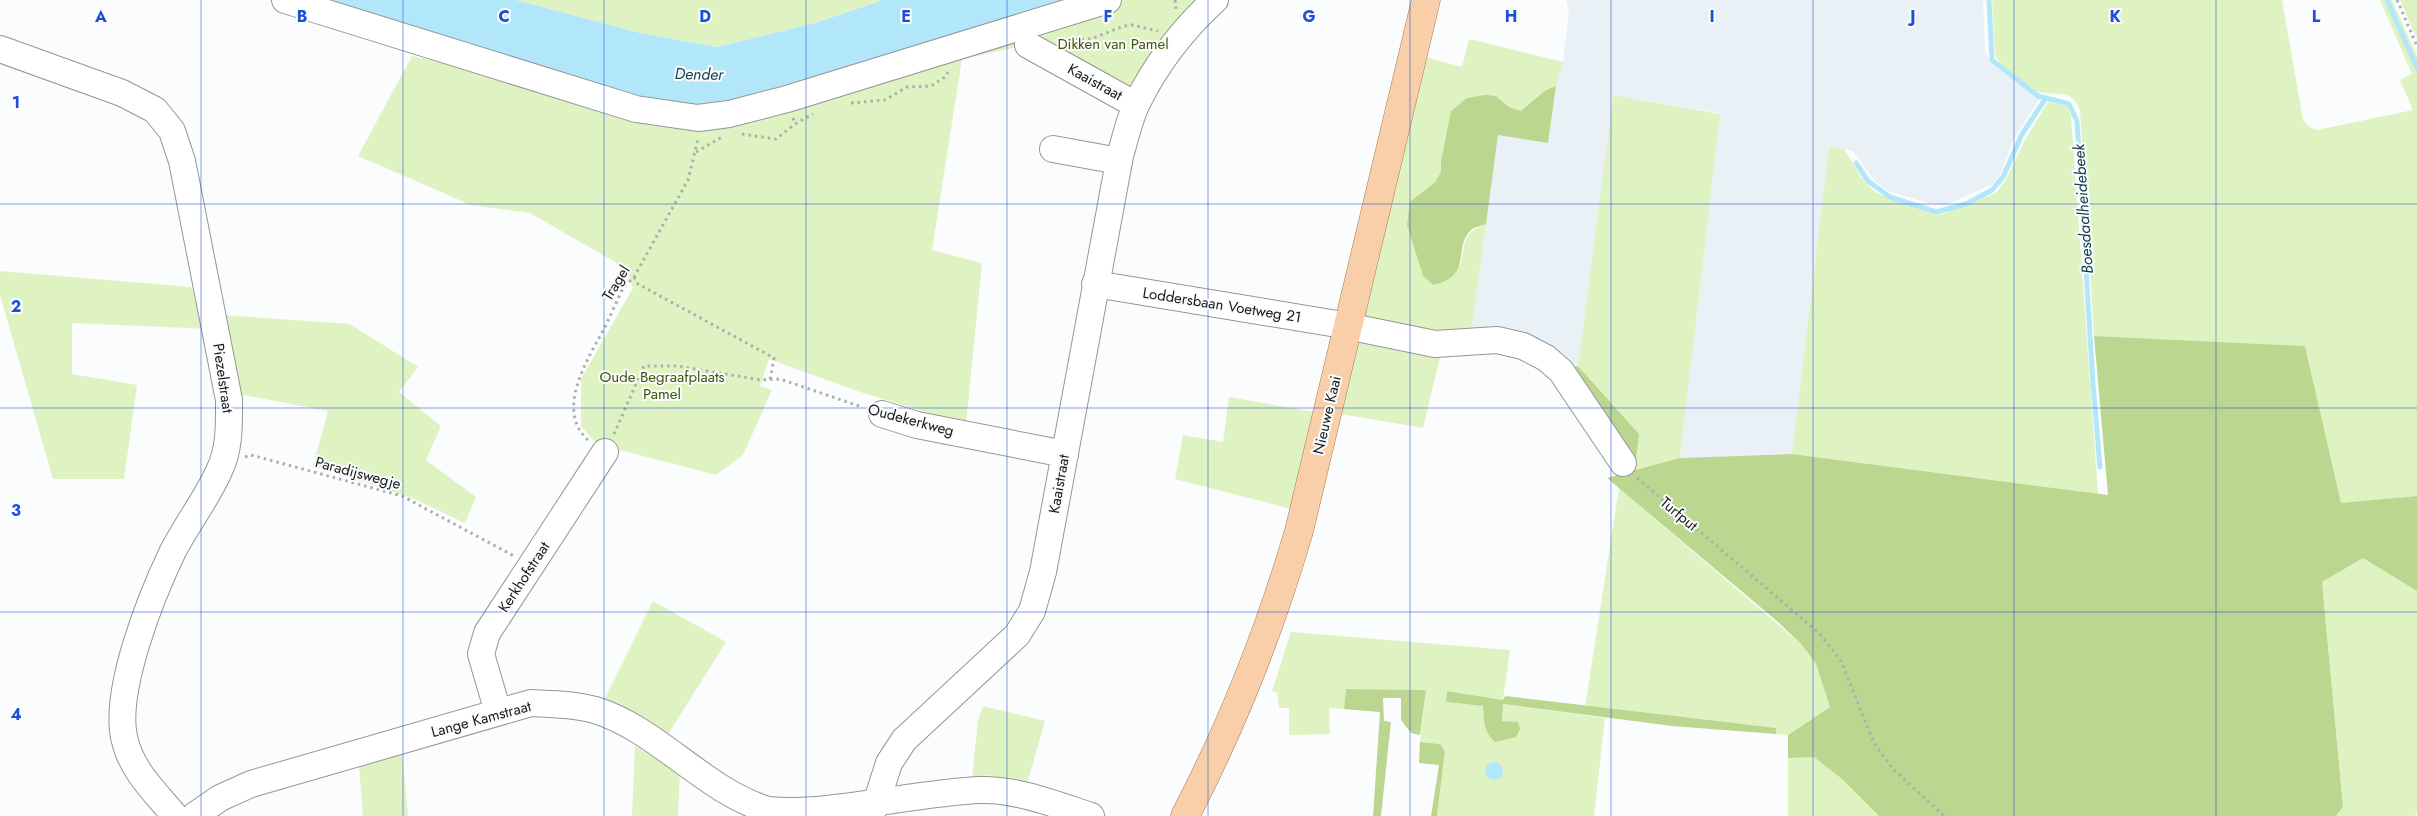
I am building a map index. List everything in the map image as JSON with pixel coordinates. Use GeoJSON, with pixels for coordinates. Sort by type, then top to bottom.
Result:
{"type":"FeatureCollection","features":[{"type":"Feature","properties":{"kind":"main road","name":"Nieuwe Kaai"},"geometry":{"type":"LineString","coordinates":[[1185,816],[1217,754],[1278,601],[1299,531],[1426,0]]}},
{"type":"Feature","properties":{"kind":"street"},"geometry":{"type":"LineString","coordinates":[[285,0],[636,109],[698,118],[729,114],[787,99],[1002,31],[1108,0]]}},
{"type":"Feature","properties":{"kind":"street","name":"Kaaistraat"},"geometry":{"type":"LineString","coordinates":[[877,812],[889,763],[904,740],[1017,635],[1032,611],[1043,572],[1119,161],[1136,105],[1164,56],[1182,32],[1215,0]]}},
{"type":"Feature","properties":{"kind":"street","name":"Kaaistraat"},"geometry":{"type":"LineString","coordinates":[[1028,45],[1136,105]]}},
{"type":"Feature","properties":{"kind":"street","name":"Piezelstraat"},"geometry":{"type":"LineString","coordinates":[[0,49],[122,94],[155,110],[172,131],[182,161],[197,228],[229,400],[228,437],[219,472],[172,554],[136,645],[121,707],[124,741],[138,771],[175,816]]}},
{"type":"Feature","properties":{"kind":"street"},"geometry":{"type":"LineString","coordinates":[[1053,149],[1119,161]]}},
{"type":"Feature","properties":{"kind":"street","name":"Loddersbaan Voetweg 21"},"geometry":{"type":"LineString","coordinates":[[1095,284],[1348,326]]}},
{"type":"Feature","properties":{"kind":"street"},"geometry":{"type":"LineString","coordinates":[[1348,326],[1435,344],[1497,340],[1523,346],[1546,358],[1561,371],[1623,463]]}},
{"type":"Feature","properties":{"kind":"street","name":"Oudekerkweg"},"geometry":{"type":"LineString","coordinates":[[882,414],[917,425],[1065,454]]}},
{"type":"Feature","properties":{"kind":"street","name":"Kerkhofstraat"},"geometry":{"type":"LineString","coordinates":[[498,712],[481,654],[487,633],[605,452]]}},
{"type":"Feature","properties":{"kind":"street","name":"Lange Kamstraat"},"geometry":{"type":"LineString","coordinates":[[194,816],[220,798],[251,784],[531,703],[567,705],[595,710],[629,725],[741,800],[790,816],[877,812],[983,790],[1011,794],[1091,816]]}},
{"type":"Feature","properties":{"kind":"path"},"geometry":{"type":"LineString","coordinates":[[1175,0],[1177,14]]}},
{"type":"Feature","properties":{"kind":"path"},"geometry":{"type":"LineString","coordinates":[[2397,0],[2417,46]]}},
{"type":"Feature","properties":{"kind":"path"},"geometry":{"type":"LineString","coordinates":[[1066,39],[1091,39],[1132,25],[1161,32]]}},
{"type":"Feature","properties":{"kind":"path","name":"Tragel"},"geometry":{"type":"LineString","coordinates":[[605,452],[586,438],[577,427],[574,410],[579,374],[623,288],[634,277],[688,180],[699,134],[698,118]]}},
{"type":"Feature","properties":{"kind":"path"},"geometry":{"type":"LineString","coordinates":[[738,134],[776,139],[796,124]]}},
{"type":"Feature","properties":{"kind":"path"},"geometry":{"type":"LineString","coordinates":[[696,152],[729,133]]}},
{"type":"Feature","properties":{"kind":"path"},"geometry":{"type":"LineString","coordinates":[[634,277],[638,284],[774,358],[770,380]]}},
{"type":"Feature","properties":{"kind":"path","name":"Oudekerkweg"},"geometry":{"type":"LineString","coordinates":[[605,452],[644,366],[677,366],[760,380],[780,379],[882,414]]}},
{"type":"Feature","properties":{"kind":"path","name":"Paradijswegje"},"geometry":{"type":"LineString","coordinates":[[224,458],[231,460],[251,455],[402,496],[532,566]]}},
{"type":"Feature","properties":{"kind":"path","name":"Turfput"},"geometry":{"type":"LineString","coordinates":[[1623,463],[1667,505],[1785,601],[1819,633],[1841,661],[1874,743],[1892,768],[1944,816]]}},
{"type":"Feature","properties":{"kind":"shaded area"},"geometry":{"type":"Polygon","coordinates":[[[1566,0],[1983,0],[1985,51],[1991,63],[2039,99],[2013,140],[2000,175],[1993,184],[1945,205],[1929,203],[1890,192],[1876,182],[1853,151],[1829,146],[1792,454],[1680,458],[1719,113],[1613,95],[1578,366],[1566,369],[1471,334],[1498,135],[1548,143],[1556,86],[1563,62],[1569,13],[1566,0]]]}},
{"type":"Feature","properties":{"kind":"green space"},"geometry":{"type":"Polygon","coordinates":[[[516,0],[883,0],[815,23],[717,47],[640,33],[516,0]]]}},
{"type":"Feature","properties":{"kind":"green space"},"geometry":{"type":"Polygon","coordinates":[[[1119,0],[1208,0],[1136,105],[1028,45],[962,59],[932,250],[982,263],[966,424],[860,392],[769,359],[760,386],[772,390],[743,455],[716,475],[601,445],[593,440],[581,426],[581,379],[633,288],[627,269],[530,213],[471,205],[358,156],[412,56],[698,118],[1119,0]]]}},
{"type":"Feature","properties":{"kind":"green space"},"geometry":{"type":"Polygon","coordinates":[[[1992,0],[2282,0],[2303,120],[2309,127],[2317,130],[2413,110],[2400,80],[2412,74],[2380,0],[2392,0],[2417,56],[2417,496],[2341,504],[2305,346],[2094,336],[2080,110],[2072,98],[2067,95],[2043,93],[2031,88],[2013,75],[1997,59],[1995,55],[1992,0]]]}},
{"type":"Feature","properties":{"kind":"green space"},"geometry":{"type":"Polygon","coordinates":[[[2400,0],[2417,0],[2417,39],[2400,0]]]}},
{"type":"Feature","properties":{"kind":"green space"},"geometry":{"type":"Polygon","coordinates":[[[1469,39],[1563,62],[1556,86],[1546,91],[1521,111],[1509,107],[1496,96],[1443,152],[1441,172],[1435,182],[1422,192],[1407,225],[1423,276],[1433,285],[1461,264],[1466,239],[1478,227],[1486,224],[1471,334],[1444,336],[1363,318],[1422,56],[1462,67],[1469,39]]]}},
{"type":"Feature","properties":{"kind":"green space"},"geometry":{"type":"Polygon","coordinates":[[[1556,86],[1548,143],[1498,135],[1486,224],[1472,229],[1466,237],[1458,268],[1454,275],[1446,281],[1433,285],[1423,276],[1407,225],[1410,202],[1435,182],[1441,172],[1441,161],[1451,111],[1467,98],[1485,95],[1496,96],[1509,107],[1521,111],[1546,90],[1556,86]]]}},
{"type":"Feature","properties":{"kind":"green space"},"geometry":{"type":"Polygon","coordinates":[[[1613,95],[1720,114],[1680,458],[1635,470],[1639,434],[1578,366],[1613,95]]]}},
{"type":"Feature","properties":{"kind":"green space"},"geometry":{"type":"Polygon","coordinates":[[[2048,102],[2067,106],[2071,116],[2098,494],[1792,454],[1829,146],[1844,149],[1861,177],[1876,193],[1935,215],[1945,213],[1996,193],[2005,181],[2025,140],[2048,102]]]}},
{"type":"Feature","properties":{"kind":"green space"},"geometry":{"type":"Polygon","coordinates":[[[0,271],[191,287],[211,329],[72,323],[72,374],[137,385],[124,479],[53,479],[0,295],[0,271]]]}},
{"type":"Feature","properties":{"kind":"green space"},"geometry":{"type":"Polygon","coordinates":[[[223,315],[350,324],[418,367],[399,392],[441,426],[426,460],[476,497],[465,523],[412,498],[313,466],[328,411],[238,394],[223,315]]]}},
{"type":"Feature","properties":{"kind":"green space"},"geometry":{"type":"Polygon","coordinates":[[[2094,336],[2305,346],[2341,503],[2417,496],[2417,591],[2363,558],[2322,582],[2343,807],[2336,816],[1879,816],[1842,779],[1814,757],[1788,758],[1788,735],[1830,707],[1816,664],[1802,645],[1778,622],[1607,478],[1680,458],[1792,454],[2108,495],[2094,336]]]}},
{"type":"Feature","properties":{"kind":"green space"},"geometry":{"type":"Polygon","coordinates":[[[1363,338],[1442,349],[1423,428],[1335,413],[1357,342],[1363,338]]]}},
{"type":"Feature","properties":{"kind":"green space"},"geometry":{"type":"Polygon","coordinates":[[[1578,366],[1639,434],[1635,470],[1566,369],[1578,366]]]}},
{"type":"Feature","properties":{"kind":"green space"},"geometry":{"type":"Polygon","coordinates":[[[1229,397],[1314,412],[1291,509],[1175,479],[1183,435],[1223,442],[1229,397]]]}},
{"type":"Feature","properties":{"kind":"green space"},"geometry":{"type":"Polygon","coordinates":[[[1619,488],[1802,645],[1816,664],[1830,707],[1788,735],[1776,734],[1776,728],[1585,707],[1619,488]]]}},
{"type":"Feature","properties":{"kind":"green space"},"geometry":{"type":"Polygon","coordinates":[[[2363,557],[2417,591],[2417,813],[2415,816],[2336,816],[2343,807],[2322,582],[2363,557]]]}},
{"type":"Feature","properties":{"kind":"green space"},"geometry":{"type":"Polygon","coordinates":[[[653,601],[726,642],[665,739],[603,702],[653,601]]]}},
{"type":"Feature","properties":{"kind":"green space"},"geometry":{"type":"Polygon","coordinates":[[[1291,632],[1510,650],[1503,700],[1447,691],[1446,702],[1484,706],[1485,726],[1510,721],[1502,721],[1503,704],[1605,718],[1594,816],[1437,816],[1445,751],[1440,744],[1420,742],[1426,690],[1346,689],[1344,709],[1329,708],[1330,734],[1289,735],[1289,708],[1279,708],[1277,693],[1272,691],[1291,632]]]}},
{"type":"Feature","properties":{"kind":"green space"},"geometry":{"type":"Polygon","coordinates":[[[1346,689],[1426,690],[1420,735],[1411,733],[1401,720],[1401,698],[1383,698],[1384,721],[1391,722],[1381,816],[1373,816],[1380,712],[1344,709],[1346,689]]]}},
{"type":"Feature","properties":{"kind":"green space"},"geometry":{"type":"Polygon","coordinates":[[[1447,691],[1503,700],[1505,696],[1776,728],[1776,734],[1672,726],[1503,704],[1502,721],[1518,722],[1520,729],[1516,737],[1495,742],[1486,729],[1483,706],[1446,702],[1447,691]]]}},
{"type":"Feature","properties":{"kind":"green space"},"geometry":{"type":"Polygon","coordinates":[[[983,706],[1045,721],[1027,784],[988,775],[972,779],[978,720],[983,706]]]}},
{"type":"Feature","properties":{"kind":"green space"},"geometry":{"type":"Polygon","coordinates":[[[1420,742],[1440,744],[1445,751],[1437,816],[1431,816],[1439,765],[1419,763],[1420,742]]]}},
{"type":"Feature","properties":{"kind":"green space"},"geometry":{"type":"Polygon","coordinates":[[[635,746],[680,771],[678,816],[632,816],[635,746]]]}},
{"type":"Feature","properties":{"kind":"green space"},"geometry":{"type":"Polygon","coordinates":[[[402,752],[408,816],[363,816],[359,767],[402,752]]]}},
{"type":"Feature","properties":{"kind":"green space"},"geometry":{"type":"Polygon","coordinates":[[[1814,757],[1842,779],[1879,816],[1788,816],[1788,758],[1814,757]]]}},
{"type":"Feature","properties":{"kind":"water","name":"Dender"},"geometry":{"type":"Polygon","coordinates":[[[326,0],[516,0],[640,33],[717,47],[815,23],[883,0],[1083,0],[719,108],[649,103],[326,0]]]}},
{"type":"Feature","properties":{"kind":"water"},"geometry":{"type":"Polygon","coordinates":[[[1490,762],[1498,762],[1503,767],[1501,778],[1490,780],[1485,775],[1485,767],[1490,762]]]}},
{"type":"Feature","properties":{"kind":"waterway","name":"Boesdaalheidebeek"},"geometry":{"type":"LineString","coordinates":[[1989,0],[1992,60],[2038,96],[2069,104],[2077,121],[2100,467]]}},
{"type":"Feature","properties":{"kind":"waterway","name":"Boesdaalheidebeek"},"geometry":{"type":"LineString","coordinates":[[2387,0],[2417,68]]}},
{"type":"Feature","properties":{"kind":"waterway"},"geometry":{"type":"LineString","coordinates":[[1856,163],[1868,181],[1890,197],[1936,212],[1966,204],[1992,190],[2003,177],[2022,134],[2046,98]]}},
{"type":"Feature","properties":{"kind":"park label","name":"Dikken van Pamel"},"geometry":{"type":"Point","coordinates":[1113,44]}},
{"type":"Feature","properties":{"kind":"park label","name":"Oude Begraafplaats Pamel"},"geometry":{"type":"Point","coordinates":[662,386]}}]}
